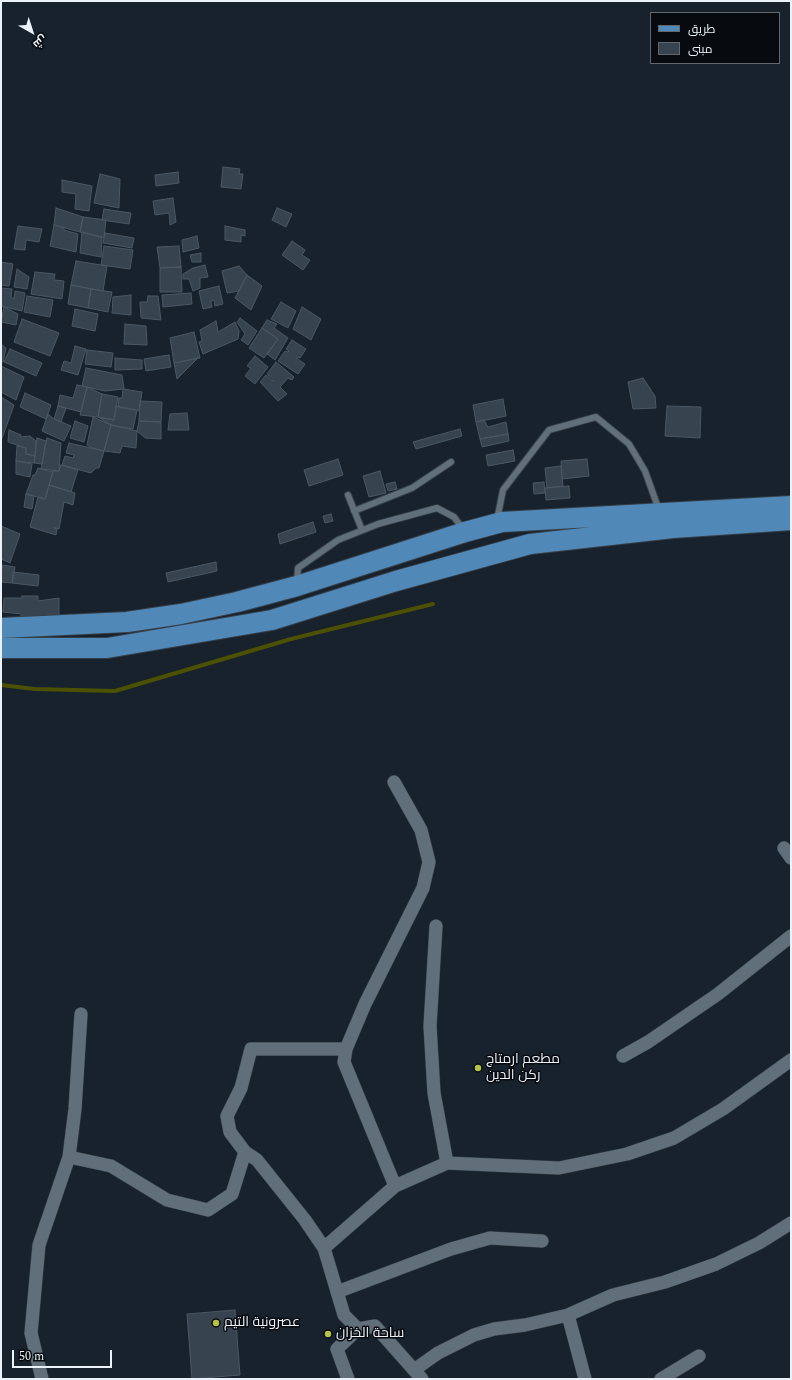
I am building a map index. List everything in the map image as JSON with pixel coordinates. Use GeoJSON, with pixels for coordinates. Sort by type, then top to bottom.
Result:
{"type":"FeatureCollection","features":[{"type":"Feature","properties":{"kind":"main road"},"geometry":{"type":"LineString","coordinates":[[1,628],[127,622],[181,614],[238,602],[297,586],[497,523],[791,506]]}},
{"type":"Feature","properties":{"kind":"main road"},"geometry":{"type":"LineString","coordinates":[[1,648],[107,648],[272,620],[396,581],[530,544],[674,528],[791,520]]}},
{"type":"Feature","properties":{"kind":"street"},"geometry":{"type":"LineString","coordinates":[[394,782],[421,830],[429,862],[423,888],[365,1004],[346,1049],[344,1062],[395,1186]]}},
{"type":"Feature","properties":{"kind":"street"},"geometry":{"type":"LineString","coordinates":[[436,926],[430,1026],[434,1093],[447,1163]]}},
{"type":"Feature","properties":{"kind":"street"},"geometry":{"type":"LineString","coordinates":[[623,1056],[648,1042],[718,994],[791,936]]}},
{"type":"Feature","properties":{"kind":"street"},"geometry":{"type":"LineString","coordinates":[[42,1379],[31,1333],[39,1245],[69,1157],[75,1109],[81,1014]]}},
{"type":"Feature","properties":{"kind":"street"},"geometry":{"type":"LineString","coordinates":[[346,1049],[251,1049],[242,1088],[227,1116],[230,1132],[245,1152],[257,1160],[262,1166],[305,1220],[324,1248],[344,1315],[358,1328]]}},
{"type":"Feature","properties":{"kind":"street"},"geometry":{"type":"LineString","coordinates":[[324,1248],[395,1186],[447,1163],[559,1168],[627,1154],[674,1138],[723,1109],[791,1060]]}},
{"type":"Feature","properties":{"kind":"street"},"geometry":{"type":"LineString","coordinates":[[69,1157],[111,1166],[167,1200],[208,1210],[232,1194],[245,1152]]}},
{"type":"Feature","properties":{"kind":"street"},"geometry":{"type":"LineString","coordinates":[[348,1379],[337,1349],[358,1328],[375,1326],[418,1375],[438,1353],[474,1335],[568,1315],[613,1295],[665,1282],[716,1264],[759,1243],[791,1223]]}},
{"type":"Feature","properties":{"kind":"street"},"geometry":{"type":"LineString","coordinates":[[337,1292],[451,1248],[490,1238],[542,1241]]}},
{"type":"Feature","properties":{"kind":"street"},"geometry":{"type":"LineString","coordinates":[[568,1315],[585,1379]]}},
{"type":"Feature","properties":{"kind":"street"},"geometry":{"type":"LineString","coordinates":[[661,1379],[699,1356]]}},
{"type":"Feature","properties":{"kind":"lane"},"geometry":{"type":"LineString","coordinates":[[497,523],[503,490],[549,430],[596,417],[629,444],[645,471],[660,513]]}},
{"type":"Feature","properties":{"kind":"lane"},"geometry":{"type":"LineString","coordinates":[[354,511],[412,488],[451,462]]}},
{"type":"Feature","properties":{"kind":"lane"},"geometry":{"type":"LineString","coordinates":[[348,495],[362,530]]}},
{"type":"Feature","properties":{"kind":"lane"},"geometry":{"type":"LineString","coordinates":[[297,586],[298,568],[338,540],[378,524],[437,508],[454,517],[465,532]]}},
{"type":"Feature","properties":{"kind":"building"},"geometry":{"type":"Polygon","coordinates":[[[223,167],[240,169],[239,174],[243,174],[241,189],[221,187],[223,167]]]}},
{"type":"Feature","properties":{"kind":"building"},"geometry":{"type":"Polygon","coordinates":[[[178,172],[179,183],[156,186],[155,175],[178,172]]]}},
{"type":"Feature","properties":{"kind":"building"},"geometry":{"type":"Polygon","coordinates":[[[100,174],[120,179],[119,208],[94,203],[100,174]]]}},
{"type":"Feature","properties":{"kind":"building"},"geometry":{"type":"Polygon","coordinates":[[[62,180],[92,186],[89,211],[75,209],[76,194],[62,192],[62,180]]]}},
{"type":"Feature","properties":{"kind":"building"},"geometry":{"type":"Polygon","coordinates":[[[173,198],[176,222],[170,225],[169,213],[155,215],[153,201],[173,198]]]}},
{"type":"Feature","properties":{"kind":"building"},"geometry":{"type":"Polygon","coordinates":[[[56,208],[83,217],[80,232],[54,225],[56,208]]]}},
{"type":"Feature","properties":{"kind":"building"},"geometry":{"type":"Polygon","coordinates":[[[277,208],[292,214],[286,227],[272,220],[277,208]]]}},
{"type":"Feature","properties":{"kind":"building"},"geometry":{"type":"Polygon","coordinates":[[[104,209],[131,213],[129,224],[102,220],[104,209]]]}},
{"type":"Feature","properties":{"kind":"building"},"geometry":{"type":"Polygon","coordinates":[[[83,217],[106,220],[104,238],[80,232],[83,217]]]}},
{"type":"Feature","properties":{"kind":"building"},"geometry":{"type":"Polygon","coordinates":[[[54,225],[78,234],[76,252],[50,246],[54,225]]]}},
{"type":"Feature","properties":{"kind":"building"},"geometry":{"type":"Polygon","coordinates":[[[18,226],[42,229],[39,242],[26,240],[25,250],[14,249],[18,226]]]}},
{"type":"Feature","properties":{"kind":"building"},"geometry":{"type":"Polygon","coordinates":[[[225,226],[245,230],[245,236],[241,235],[241,242],[225,240],[225,226]]]}},
{"type":"Feature","properties":{"kind":"building"},"geometry":{"type":"Polygon","coordinates":[[[82,232],[102,237],[101,257],[80,253],[82,232]]]}},
{"type":"Feature","properties":{"kind":"building"},"geometry":{"type":"Polygon","coordinates":[[[105,233],[134,238],[132,248],[103,243],[105,233]]]}},
{"type":"Feature","properties":{"kind":"building"},"geometry":{"type":"Polygon","coordinates":[[[197,236],[199,248],[183,252],[182,240],[197,236]]]}},
{"type":"Feature","properties":{"kind":"building"},"geometry":{"type":"Polygon","coordinates":[[[292,241],[305,250],[302,255],[310,260],[303,270],[282,255],[292,241]]]}},
{"type":"Feature","properties":{"kind":"building"},"geometry":{"type":"Polygon","coordinates":[[[104,246],[133,250],[130,269],[101,265],[104,246]]]}},
{"type":"Feature","properties":{"kind":"building"},"geometry":{"type":"Polygon","coordinates":[[[179,246],[181,267],[160,268],[157,247],[179,246]]]}},
{"type":"Feature","properties":{"kind":"building"},"geometry":{"type":"Polygon","coordinates":[[[201,253],[201,262],[192,262],[190,255],[201,253]]]}},
{"type":"Feature","properties":{"kind":"building"},"geometry":{"type":"Polygon","coordinates":[[[76,261],[107,266],[103,291],[71,285],[76,261]]]}},
{"type":"Feature","properties":{"kind":"building"},"geometry":{"type":"Polygon","coordinates":[[[1,262],[13,264],[9,286],[1,285],[1,262]]]}},
{"type":"Feature","properties":{"kind":"building"},"geometry":{"type":"Polygon","coordinates":[[[205,265],[208,277],[200,278],[200,288],[193,291],[189,279],[183,279],[183,274],[193,268],[205,265]]]}},
{"type":"Feature","properties":{"kind":"building"},"geometry":{"type":"Polygon","coordinates":[[[239,266],[247,275],[239,291],[227,293],[222,271],[239,266]]]}},
{"type":"Feature","properties":{"kind":"building"},"geometry":{"type":"Polygon","coordinates":[[[181,267],[182,292],[160,292],[160,268],[181,267]]]}},
{"type":"Feature","properties":{"kind":"building"},"geometry":{"type":"Polygon","coordinates":[[[17,269],[29,277],[27,289],[14,287],[17,269]]]}},
{"type":"Feature","properties":{"kind":"building"},"geometry":{"type":"Polygon","coordinates":[[[35,272],[55,274],[54,280],[64,281],[62,299],[31,294],[35,272]]]}},
{"type":"Feature","properties":{"kind":"building"},"geometry":{"type":"Polygon","coordinates":[[[247,275],[262,286],[251,310],[235,298],[247,275]]]}},
{"type":"Feature","properties":{"kind":"building"},"geometry":{"type":"Polygon","coordinates":[[[71,285],[91,289],[88,308],[68,304],[71,285]]]}},
{"type":"Feature","properties":{"kind":"building"},"geometry":{"type":"Polygon","coordinates":[[[219,286],[223,304],[215,306],[214,300],[211,301],[212,307],[203,309],[199,291],[219,286]]]}},
{"type":"Feature","properties":{"kind":"building"},"geometry":{"type":"Polygon","coordinates":[[[1,288],[12,289],[11,297],[14,299],[15,291],[25,293],[22,311],[1,306],[1,288]]]}},
{"type":"Feature","properties":{"kind":"building"},"geometry":{"type":"Polygon","coordinates":[[[91,289],[112,292],[108,312],[88,308],[91,289]]]}},
{"type":"Feature","properties":{"kind":"building"},"geometry":{"type":"Polygon","coordinates":[[[191,293],[192,304],[163,307],[162,295],[191,293]]]}},
{"type":"Feature","properties":{"kind":"building"},"geometry":{"type":"Polygon","coordinates":[[[131,295],[131,315],[112,313],[113,297],[131,295]]]}},
{"type":"Feature","properties":{"kind":"building"},"geometry":{"type":"Polygon","coordinates":[[[27,296],[53,300],[50,317],[24,312],[27,296]]]}},
{"type":"Feature","properties":{"kind":"building"},"geometry":{"type":"Polygon","coordinates":[[[148,296],[158,296],[161,320],[141,318],[140,302],[147,302],[148,296]]]}},
{"type":"Feature","properties":{"kind":"building"},"geometry":{"type":"Polygon","coordinates":[[[281,302],[296,311],[288,328],[271,319],[281,302]]]}},
{"type":"Feature","properties":{"kind":"building"},"geometry":{"type":"Polygon","coordinates":[[[4,307],[18,314],[16,325],[1,322],[4,307]]]}},
{"type":"Feature","properties":{"kind":"building"},"geometry":{"type":"Polygon","coordinates":[[[302,307],[321,319],[311,340],[293,329],[302,307]]]}},
{"type":"Feature","properties":{"kind":"building"},"geometry":{"type":"Polygon","coordinates":[[[75,309],[98,314],[95,331],[72,326],[75,309]]]}},
{"type":"Feature","properties":{"kind":"building"},"geometry":{"type":"Polygon","coordinates":[[[240,318],[257,331],[248,345],[241,340],[245,334],[237,322],[240,318]]]}},
{"type":"Feature","properties":{"kind":"building"},"geometry":{"type":"Polygon","coordinates":[[[22,319],[59,333],[50,356],[14,342],[22,319]]]}},
{"type":"Feature","properties":{"kind":"building"},"geometry":{"type":"Polygon","coordinates":[[[267,320],[277,324],[274,328],[288,338],[275,360],[267,354],[278,339],[262,328],[267,320]]]}},
{"type":"Feature","properties":{"kind":"building"},"geometry":{"type":"Polygon","coordinates":[[[216,321],[218,332],[235,322],[239,331],[238,339],[203,354],[199,342],[202,341],[200,330],[216,321]]]}},
{"type":"Feature","properties":{"kind":"building"},"geometry":{"type":"Polygon","coordinates":[[[125,324],[146,326],[147,345],[124,344],[125,324]]]}},
{"type":"Feature","properties":{"kind":"building"},"geometry":{"type":"Polygon","coordinates":[[[262,328],[278,339],[264,358],[249,348],[262,328]]]}},
{"type":"Feature","properties":{"kind":"building"},"geometry":{"type":"Polygon","coordinates":[[[194,332],[200,358],[174,363],[170,338],[194,332]]]}},
{"type":"Feature","properties":{"kind":"building"},"geometry":{"type":"Polygon","coordinates":[[[292,340],[306,349],[300,358],[296,358],[305,364],[298,374],[278,361],[285,351],[289,351],[286,349],[292,340]]]}},
{"type":"Feature","properties":{"kind":"building"},"geometry":{"type":"Polygon","coordinates":[[[1,344],[6,348],[3,362],[1,362],[1,344]]]}},
{"type":"Feature","properties":{"kind":"building"},"geometry":{"type":"Polygon","coordinates":[[[75,346],[86,349],[78,375],[61,370],[64,361],[71,363],[75,346]]]}},
{"type":"Feature","properties":{"kind":"building"},"geometry":{"type":"Polygon","coordinates":[[[10,349],[42,363],[36,376],[4,362],[10,349]]]}},
{"type":"Feature","properties":{"kind":"building"},"geometry":{"type":"Polygon","coordinates":[[[87,350],[113,353],[111,367],[85,364],[87,350]]]}},
{"type":"Feature","properties":{"kind":"building"},"geometry":{"type":"Polygon","coordinates":[[[169,355],[171,367],[146,371],[144,359],[169,355]]]}},
{"type":"Feature","properties":{"kind":"building"},"geometry":{"type":"Polygon","coordinates":[[[255,356],[268,367],[255,384],[245,376],[251,368],[247,366],[255,356]]]}},
{"type":"Feature","properties":{"kind":"building"},"geometry":{"type":"Polygon","coordinates":[[[115,358],[142,360],[142,369],[115,370],[115,358]]]}},
{"type":"Feature","properties":{"kind":"building"},"geometry":{"type":"Polygon","coordinates":[[[198,358],[177,379],[174,363],[198,358]]]}},
{"type":"Feature","properties":{"kind":"building"},"geometry":{"type":"Polygon","coordinates":[[[276,362],[294,377],[292,380],[288,378],[280,387],[287,394],[278,401],[260,382],[266,375],[273,381],[274,380],[267,374],[276,362]]]}},
{"type":"Feature","properties":{"kind":"building"},"geometry":{"type":"Polygon","coordinates":[[[1,366],[24,377],[16,400],[1,392],[1,366]]]}},
{"type":"Feature","properties":{"kind":"building"},"geometry":{"type":"Polygon","coordinates":[[[86,368],[122,375],[124,389],[105,391],[82,386],[86,368]]]}},
{"type":"Feature","properties":{"kind":"building"},"geometry":{"type":"Polygon","coordinates":[[[643,378],[655,396],[656,408],[633,409],[628,382],[643,378]]]}},
{"type":"Feature","properties":{"kind":"building"},"geometry":{"type":"Polygon","coordinates":[[[77,385],[87,387],[81,412],[58,406],[60,395],[73,398],[77,385]]]}},
{"type":"Feature","properties":{"kind":"building"},"geometry":{"type":"Polygon","coordinates":[[[87,387],[102,394],[98,417],[80,415],[87,387]]]}},
{"type":"Feature","properties":{"kind":"building"},"geometry":{"type":"Polygon","coordinates":[[[123,389],[142,392],[139,411],[118,407],[119,398],[122,398],[123,389]]]}},
{"type":"Feature","properties":{"kind":"building"},"geometry":{"type":"Polygon","coordinates":[[[25,393],[51,405],[46,419],[20,407],[25,393]]]}},
{"type":"Feature","properties":{"kind":"building"},"geometry":{"type":"Polygon","coordinates":[[[102,394],[118,397],[114,420],[98,417],[102,394]]]}},
{"type":"Feature","properties":{"kind":"building"},"geometry":{"type":"Polygon","coordinates":[[[1,397],[14,405],[1,441],[1,397]]]}},
{"type":"Feature","properties":{"kind":"building"},"geometry":{"type":"Polygon","coordinates":[[[503,399],[506,416],[476,422],[473,405],[503,399]]]}},
{"type":"Feature","properties":{"kind":"building"},"geometry":{"type":"Polygon","coordinates":[[[140,401],[162,402],[161,422],[139,421],[140,401]]]}},
{"type":"Feature","properties":{"kind":"building"},"geometry":{"type":"Polygon","coordinates":[[[58,406],[66,408],[61,422],[54,419],[58,406]]]}},
{"type":"Feature","properties":{"kind":"building"},"geometry":{"type":"Polygon","coordinates":[[[116,406],[137,410],[133,429],[111,425],[98,417],[114,420],[116,406]]]}},
{"type":"Feature","properties":{"kind":"building"},"geometry":{"type":"Polygon","coordinates":[[[667,406],[701,407],[700,438],[665,436],[667,406]]]}},
{"type":"Feature","properties":{"kind":"building"},"geometry":{"type":"Polygon","coordinates":[[[187,413],[189,430],[168,430],[170,414],[187,413]]]}},
{"type":"Feature","properties":{"kind":"building"},"geometry":{"type":"Polygon","coordinates":[[[48,414],[54,419],[71,426],[64,441],[42,431],[48,414]]]}},
{"type":"Feature","properties":{"kind":"building"},"geometry":{"type":"Polygon","coordinates":[[[93,417],[111,425],[104,451],[87,445],[93,417]]]}},
{"type":"Feature","properties":{"kind":"building"},"geometry":{"type":"Polygon","coordinates":[[[484,420],[488,427],[506,422],[508,434],[480,439],[476,422],[484,420]]]}},
{"type":"Feature","properties":{"kind":"building"},"geometry":{"type":"Polygon","coordinates":[[[75,421],[88,426],[84,442],[70,438],[75,421]]]}},
{"type":"Feature","properties":{"kind":"building"},"geometry":{"type":"Polygon","coordinates":[[[139,421],[161,422],[161,439],[145,438],[137,431],[139,421]]]}},
{"type":"Feature","properties":{"kind":"building"},"geometry":{"type":"Polygon","coordinates":[[[111,425],[137,431],[136,448],[122,446],[120,453],[104,451],[111,425]]]}},
{"type":"Feature","properties":{"kind":"building"},"geometry":{"type":"Polygon","coordinates":[[[460,429],[462,436],[416,449],[413,442],[460,429]]]}},
{"type":"Feature","properties":{"kind":"building"},"geometry":{"type":"Polygon","coordinates":[[[9,430],[21,435],[20,437],[30,436],[36,441],[35,456],[26,454],[26,448],[8,442],[9,430]]]}},
{"type":"Feature","properties":{"kind":"building"},"geometry":{"type":"Polygon","coordinates":[[[508,434],[509,441],[482,447],[480,439],[508,434]]]}},
{"type":"Feature","properties":{"kind":"building"},"geometry":{"type":"Polygon","coordinates":[[[37,438],[46,441],[42,464],[34,463],[37,438]]]}},
{"type":"Feature","properties":{"kind":"building"},"geometry":{"type":"Polygon","coordinates":[[[47,438],[61,443],[59,471],[41,469],[47,438]]]}},
{"type":"Feature","properties":{"kind":"building"},"geometry":{"type":"Polygon","coordinates":[[[69,443],[104,451],[99,468],[96,468],[91,473],[62,465],[65,456],[73,458],[74,455],[66,453],[69,443]]]}},
{"type":"Feature","properties":{"kind":"building"},"geometry":{"type":"Polygon","coordinates":[[[17,446],[26,448],[26,454],[35,456],[34,463],[16,461],[17,446]]]}},
{"type":"Feature","properties":{"kind":"building"},"geometry":{"type":"Polygon","coordinates":[[[513,450],[515,461],[488,466],[486,455],[513,450]]]}},
{"type":"Feature","properties":{"kind":"building"},"geometry":{"type":"Polygon","coordinates":[[[338,459],[343,475],[309,486],[304,470],[338,459]]]}},
{"type":"Feature","properties":{"kind":"building"},"geometry":{"type":"Polygon","coordinates":[[[587,459],[589,476],[562,479],[561,461],[587,459]]]}},
{"type":"Feature","properties":{"kind":"building"},"geometry":{"type":"Polygon","coordinates":[[[16,461],[32,464],[30,477],[16,474],[16,461]]]}},
{"type":"Feature","properties":{"kind":"building"},"geometry":{"type":"Polygon","coordinates":[[[61,465],[78,470],[71,492],[49,485],[53,471],[59,471],[61,465]]]}},
{"type":"Feature","properties":{"kind":"building"},"geometry":{"type":"Polygon","coordinates":[[[561,466],[563,486],[547,488],[545,468],[561,466]]]}},
{"type":"Feature","properties":{"kind":"building"},"geometry":{"type":"Polygon","coordinates":[[[38,468],[53,472],[45,499],[26,494],[33,475],[35,475],[38,468]]]}},
{"type":"Feature","properties":{"kind":"building"},"geometry":{"type":"Polygon","coordinates":[[[380,471],[386,493],[369,497],[363,476],[380,471]]]}},
{"type":"Feature","properties":{"kind":"building"},"geometry":{"type":"Polygon","coordinates":[[[395,482],[397,489],[388,491],[386,484],[395,482]]]}},
{"type":"Feature","properties":{"kind":"building"},"geometry":{"type":"Polygon","coordinates":[[[544,482],[545,493],[534,494],[533,483],[544,482]]]}},
{"type":"Feature","properties":{"kind":"building"},"geometry":{"type":"Polygon","coordinates":[[[49,485],[75,493],[73,505],[64,502],[59,529],[54,527],[57,529],[56,535],[30,527],[38,497],[45,499],[49,485]]]}},
{"type":"Feature","properties":{"kind":"building"},"geometry":{"type":"Polygon","coordinates":[[[569,486],[570,498],[546,500],[545,488],[569,486]]]}},
{"type":"Feature","properties":{"kind":"building"},"geometry":{"type":"Polygon","coordinates":[[[26,494],[34,496],[32,509],[24,507],[26,494]]]}},
{"type":"Feature","properties":{"kind":"building"},"geometry":{"type":"Polygon","coordinates":[[[331,514],[333,521],[325,523],[323,516],[331,514]]]}},
{"type":"Feature","properties":{"kind":"building"},"geometry":{"type":"Polygon","coordinates":[[[313,522],[316,532],[280,544],[278,534],[313,522]]]}},
{"type":"Feature","properties":{"kind":"building"},"geometry":{"type":"Polygon","coordinates":[[[1,526],[20,534],[10,563],[1,559],[1,526]]]}},
{"type":"Feature","properties":{"kind":"building"},"geometry":{"type":"Polygon","coordinates":[[[216,562],[217,571],[168,582],[166,573],[216,562]]]}},
{"type":"Feature","properties":{"kind":"building"},"geometry":{"type":"Polygon","coordinates":[[[3,565],[15,567],[12,583],[1,582],[3,565]]]}},
{"type":"Feature","properties":{"kind":"building"},"geometry":{"type":"Polygon","coordinates":[[[13,572],[39,575],[38,586],[12,583],[13,572]]]}},
{"type":"Feature","properties":{"kind":"building"},"geometry":{"type":"Polygon","coordinates":[[[22,596],[38,596],[38,601],[59,598],[59,618],[21,621],[21,614],[3,612],[4,598],[22,598],[22,596]]]}},
{"type":"Feature","properties":{"kind":"building"},"geometry":{"type":"Polygon","coordinates":[[[235,1310],[240,1375],[192,1379],[187,1314],[235,1310]]]}},
{"type":"Feature","properties":{"kind":"waterway"},"geometry":{"type":"LineString","coordinates":[[1,685],[35,689],[115,691],[291,639],[433,604]]}},
{"type":"Feature","properties":{"kind":"place","name":"مطعم ارمتاج ركن الدين"},"geometry":{"type":"Point","coordinates":[478,1068]}},
{"type":"Feature","properties":{"kind":"place","name":"عصرونية التيم"},"geometry":{"type":"Point","coordinates":[216,1323]}},
{"type":"Feature","properties":{"kind":"place","name":"ساحة الخزان"},"geometry":{"type":"Point","coordinates":[328,1334]}}]}
